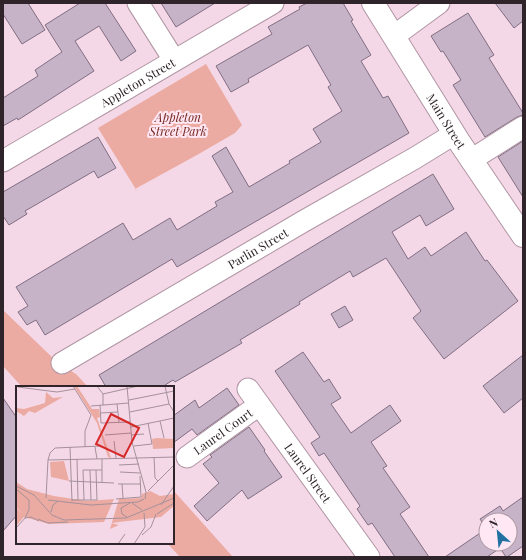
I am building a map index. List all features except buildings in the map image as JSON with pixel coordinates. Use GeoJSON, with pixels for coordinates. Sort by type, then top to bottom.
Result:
{"type":"FeatureCollection","features":[{"type":"Feature","properties":{"kind":"main road","name":"Main Street"},"geometry":{"type":"LineString","coordinates":[[373,3],[454,134],[523,236]]}},
{"type":"Feature","properties":{"kind":"street"},"geometry":{"type":"LineString","coordinates":[[138,3],[174,60]]}},
{"type":"Feature","properties":{"kind":"street","name":"Appleton Street"},"geometry":{"type":"LineString","coordinates":[[3,161],[273,3]]}},
{"type":"Feature","properties":{"kind":"street"},"geometry":{"type":"LineString","coordinates":[[394,36],[439,3]]}},
{"type":"Feature","properties":{"kind":"street"},"geometry":{"type":"LineString","coordinates":[[471,160],[523,128]]}},
{"type":"Feature","properties":{"kind":"street","name":"Parlin Street"},"geometry":{"type":"LineString","coordinates":[[62,363],[454,134]]}},
{"type":"Feature","properties":{"kind":"street","name":"Laurel Court"},"geometry":{"type":"LineString","coordinates":[[187,458],[254,397]]}},
{"type":"Feature","properties":{"kind":"street","name":"Laurel Street"},"geometry":{"type":"LineString","coordinates":[[254,397],[369,557]]}},
{"type":"Feature","properties":{"kind":"green space","name":"Appleton Street Park"},"geometry":{"type":"Polygon","coordinates":[[[206,64],[242,125],[235,133],[136,189],[98,128],[206,64]]]}},
{"type":"Feature","properties":{"kind":"green space"},"geometry":{"type":"Polygon","coordinates":[[[3,310],[54,359],[77,375],[87,386],[21,386],[3,366],[3,310]]]}},
{"type":"Feature","properties":{"kind":"green space"},"geometry":{"type":"Polygon","coordinates":[[[174,491],[233,557],[180,557],[168,544],[174,544],[174,491]]]}}]}
